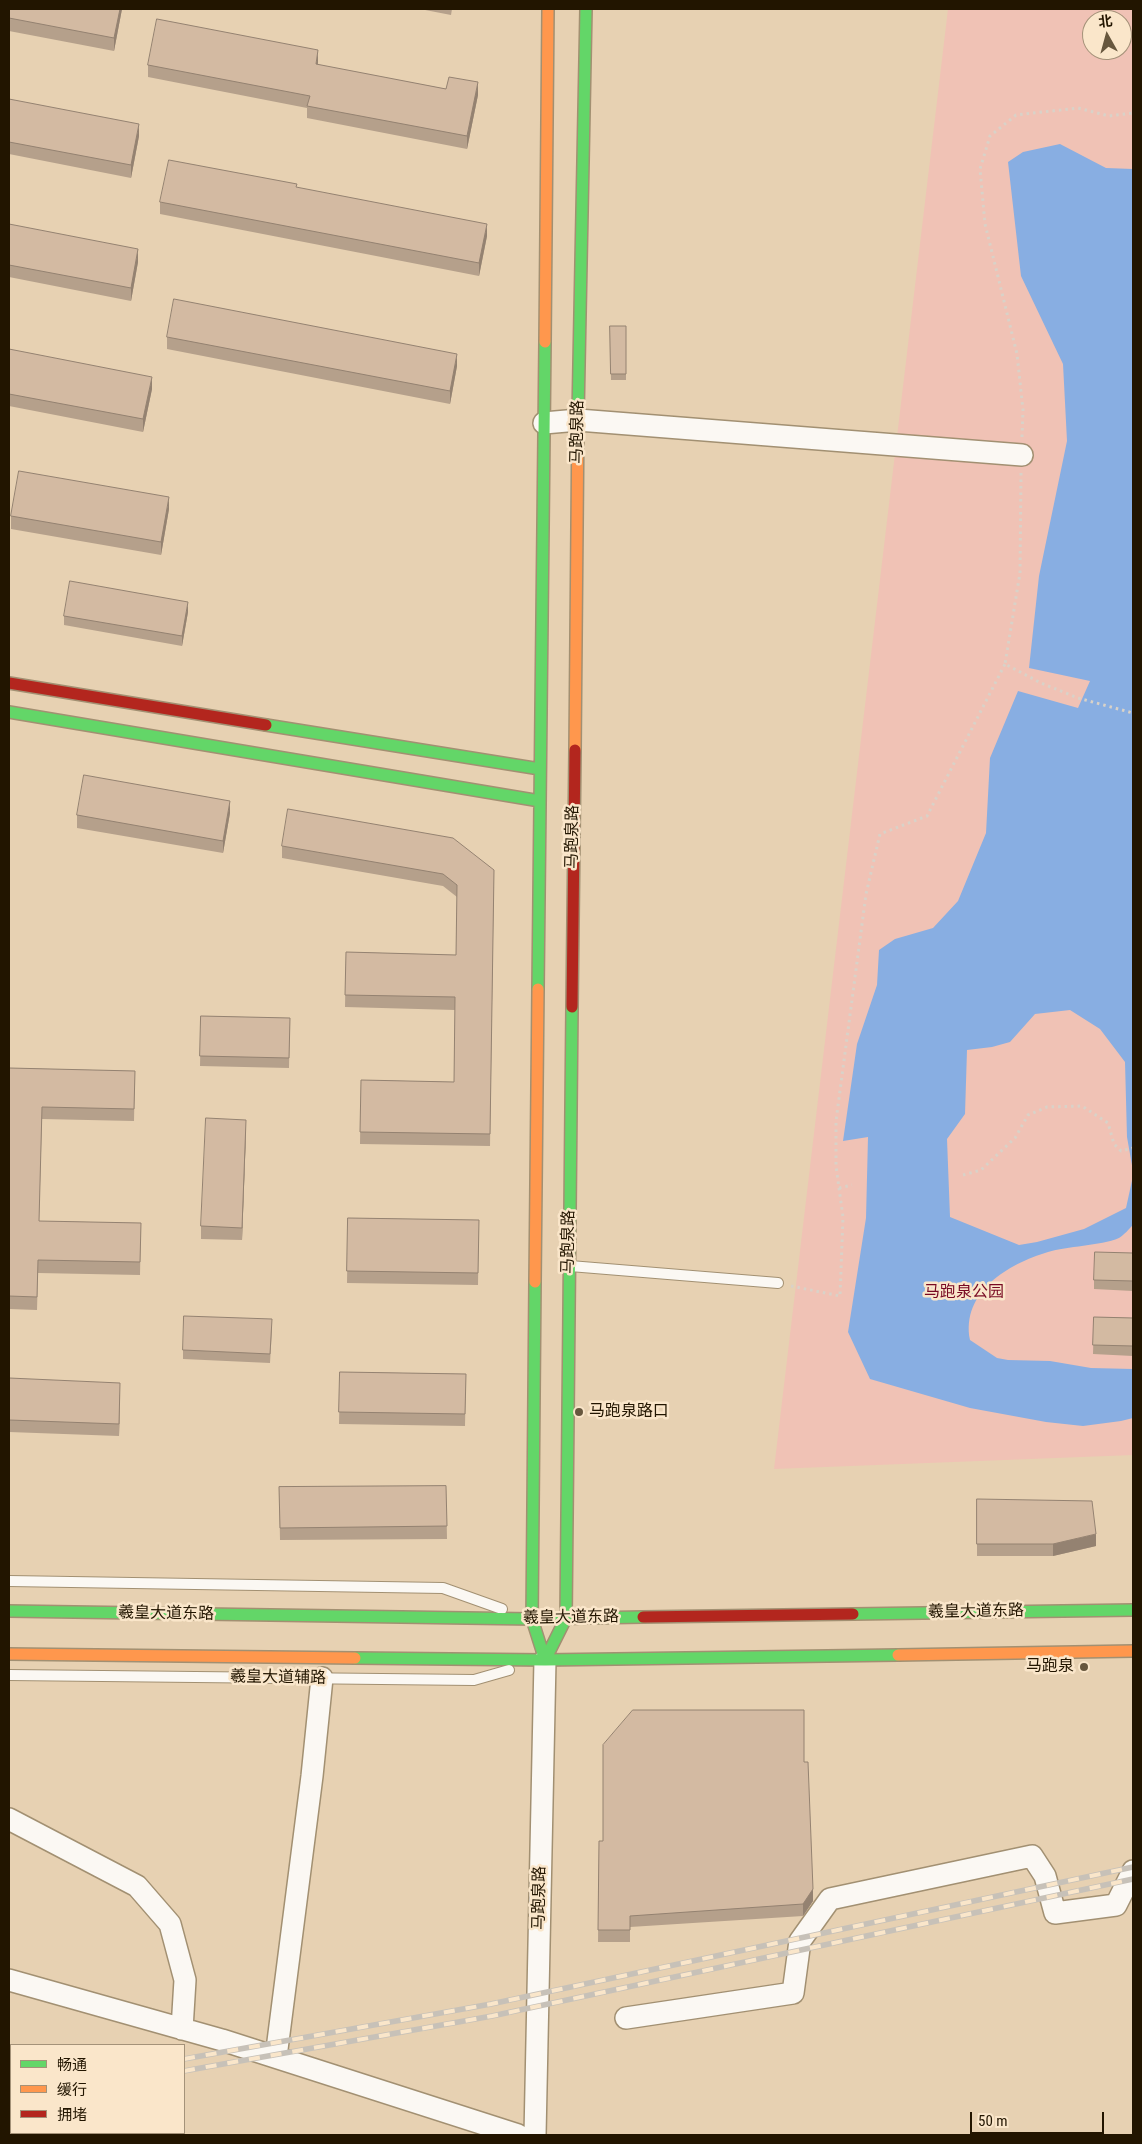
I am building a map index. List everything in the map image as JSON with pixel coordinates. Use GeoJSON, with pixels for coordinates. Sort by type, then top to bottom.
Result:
{"type":"FeatureCollection","features":[{"type":"Feature","properties":{"kind":"main road","name":"马跑泉路"},"geometry":{"type":"LineString","coordinates":[[545,1660],[532,1619],[548,9]]}},
{"type":"Feature","properties":{"kind":"main road","name":"马跑泉路"},"geometry":{"type":"LineString","coordinates":[[545,1660],[566,1618],[578,420],[586,9]]}},
{"type":"Feature","properties":{"kind":"main road"},"geometry":{"type":"LineString","coordinates":[[9,683],[540,769]]}},
{"type":"Feature","properties":{"kind":"main road"},"geometry":{"type":"LineString","coordinates":[[9,712],[540,801]]}},
{"type":"Feature","properties":{"kind":"main road","name":"羲皇大道东路"},"geometry":{"type":"LineString","coordinates":[[9,1611],[532,1619],[1133,1610]]}},
{"type":"Feature","properties":{"kind":"main road"},"geometry":{"type":"LineString","coordinates":[[9,1654],[545,1660],[1133,1651]]}},
{"type":"Feature","properties":{"kind":"street"},"geometry":{"type":"LineString","coordinates":[[544,423],[578,420],[1022,455]]}},
{"type":"Feature","properties":{"kind":"street","name":"马跑泉路"},"geometry":{"type":"LineString","coordinates":[[534,2135],[545,1660]]}},
{"type":"Feature","properties":{"kind":"street"},"geometry":{"type":"LineString","coordinates":[[276,2057],[312,1776],[322,1678]]}},
{"type":"Feature","properties":{"kind":"street"},"geometry":{"type":"LineString","coordinates":[[9,1819],[137,1886],[170,1924],[185,1980],[182,2029]]}},
{"type":"Feature","properties":{"kind":"street"},"geometry":{"type":"LineString","coordinates":[[626,2018],[793,1992],[800,1941],[830,1900],[1032,1856],[1045,1876],[1055,1913],[1116,1905],[1133,1871]]}},
{"type":"Feature","properties":{"kind":"street"},"geometry":{"type":"LineString","coordinates":[[9,1980],[276,2057],[518,2135]]}},
{"type":"Feature","properties":{"kind":"lane"},"geometry":{"type":"LineString","coordinates":[[569,1266],[778,1283]]}},
{"type":"Feature","properties":{"kind":"lane"},"geometry":{"type":"LineString","coordinates":[[9,1581],[442,1588],[532,1619]]}},
{"type":"Feature","properties":{"kind":"lane","name":"羲皇大道辅路"},"geometry":{"type":"LineString","coordinates":[[9,1675],[474,1680],[545,1660]]}},
{"type":"Feature","properties":{"kind":"path"},"geometry":{"type":"LineString","coordinates":[[778,1283],[840,1296],[843,1216],[836,1166],[836,1121],[866,894],[880,834],[927,816],[1006,664],[1020,573],[1023,410],[1017,354],[985,224],[980,169],[990,136],[1016,115],[1078,108],[1109,116],[1133,114]]}},
{"type":"Feature","properties":{"kind":"path"},"geometry":{"type":"LineString","coordinates":[[1006,664],[1041,683],[1078,698],[1133,713]]}},
{"type":"Feature","properties":{"kind":"path"},"geometry":{"type":"LineString","coordinates":[[963,1175],[981,1170],[1015,1138],[1028,1115],[1047,1107],[1082,1106],[1108,1123],[1114,1144],[1122,1151],[1133,1148]]}},
{"type":"Feature","properties":{"kind":"path"},"geometry":{"type":"LineString","coordinates":[[839,1188],[852,1185]]}},
{"type":"Feature","properties":{"kind":"green space","name":"马跑泉公园"},"geometry":{"type":"Polygon","coordinates":[[[948,9],[1133,9],[1133,1455],[774,1469],[948,9]]]}},
{"type":"Feature","properties":{"kind":"water"},"geometry":{"type":"Polygon","coordinates":[[[1060,144],[1106,168],[1133,169],[1133,1171],[1127,1137],[1125,1062],[1100,1029],[1070,1010],[1035,1014],[1010,1042],[992,1047],[967,1050],[965,1114],[947,1139],[950,1217],[1019,1245],[1084,1229],[1126,1208],[1133,1176],[1133,1225],[1125,1234],[1111,1241],[1048,1252],[1033,1257],[1003,1272],[980,1294],[973,1308],[969,1323],[970,1340],[997,1358],[1050,1361],[1091,1368],[1133,1369],[1133,1418],[1083,1426],[1046,1422],[970,1408],[870,1379],[848,1332],[866,1218],[868,1137],[843,1141],[857,1044],[877,985],[879,950],[895,939],[933,928],[958,901],[986,833],[990,758],[1018,691],[1078,708],[1090,681],[1029,668],[1039,576],[1067,441],[1063,364],[1021,276],[1008,162],[1023,152],[1060,144]]]}},
{"type":"Feature","properties":{"kind":"building"},"geometry":{"type":"Polygon","coordinates":[[[9,9],[120,9],[114,38],[9,18],[9,9]]]}},
{"type":"Feature","properties":{"kind":"building"},"geometry":{"type":"Polygon","coordinates":[[[157,19],[318,50],[316,64],[446,89],[449,77],[478,82],[467,136],[307,106],[310,96],[148,65],[157,19]]]}},
{"type":"Feature","properties":{"kind":"building"},"geometry":{"type":"Polygon","coordinates":[[[9,99],[139,124],[131,165],[9,142],[9,99]]]}},
{"type":"Feature","properties":{"kind":"building"},"geometry":{"type":"Polygon","coordinates":[[[169,160],[297,184],[296,187],[487,224],[479,263],[160,202],[169,160]]]}},
{"type":"Feature","properties":{"kind":"building"},"geometry":{"type":"Polygon","coordinates":[[[9,224],[138,249],[131,288],[9,265],[9,224]]]}},
{"type":"Feature","properties":{"kind":"building"},"geometry":{"type":"Polygon","coordinates":[[[174,299],[457,354],[450,391],[167,337],[174,299]]]}},
{"type":"Feature","properties":{"kind":"building"},"geometry":{"type":"Polygon","coordinates":[[[610,326],[626,326],[626,374],[611,374],[610,326]]]}},
{"type":"Feature","properties":{"kind":"building"},"geometry":{"type":"Polygon","coordinates":[[[9,349],[152,377],[143,419],[9,394],[9,349]]]}},
{"type":"Feature","properties":{"kind":"building"},"geometry":{"type":"Polygon","coordinates":[[[19,471],[169,497],[161,542],[11,516],[19,471]]]}},
{"type":"Feature","properties":{"kind":"building"},"geometry":{"type":"Polygon","coordinates":[[[70,581],[188,602],[182,636],[64,616],[70,581]]]}},
{"type":"Feature","properties":{"kind":"building"},"geometry":{"type":"Polygon","coordinates":[[[84,775],[230,801],[223,841],[77,815],[84,775]]]}},
{"type":"Feature","properties":{"kind":"building"},"geometry":{"type":"Polygon","coordinates":[[[288,809],[453,838],[494,870],[490,1134],[360,1132],[361,1080],[454,1082],[455,997],[345,995],[346,952],[456,955],[457,885],[443,874],[282,846],[288,809]]]}},
{"type":"Feature","properties":{"kind":"building"},"geometry":{"type":"Polygon","coordinates":[[[201,1016],[290,1018],[289,1058],[200,1056],[201,1016]]]}},
{"type":"Feature","properties":{"kind":"building"},"geometry":{"type":"Polygon","coordinates":[[[9,1068],[135,1071],[134,1109],[42,1107],[39,1221],[141,1223],[140,1262],[38,1260],[37,1297],[9,1296],[9,1068]]]}},
{"type":"Feature","properties":{"kind":"building"},"geometry":{"type":"Polygon","coordinates":[[[206,1118],[246,1120],[242,1228],[201,1226],[206,1118]]]}},
{"type":"Feature","properties":{"kind":"building"},"geometry":{"type":"Polygon","coordinates":[[[348,1218],[479,1220],[478,1273],[347,1271],[348,1218]]]}},
{"type":"Feature","properties":{"kind":"building"},"geometry":{"type":"Polygon","coordinates":[[[1095,1252],[1133,1253],[1133,1281],[1094,1280],[1095,1252]]]}},
{"type":"Feature","properties":{"kind":"building"},"geometry":{"type":"Polygon","coordinates":[[[184,1316],[272,1319],[270,1354],[183,1350],[184,1316]]]}},
{"type":"Feature","properties":{"kind":"building"},"geometry":{"type":"Polygon","coordinates":[[[1094,1317],[1133,1318],[1133,1346],[1093,1345],[1094,1317]]]}},
{"type":"Feature","properties":{"kind":"building"},"geometry":{"type":"Polygon","coordinates":[[[340,1372],[466,1374],[465,1414],[339,1412],[340,1372]]]}},
{"type":"Feature","properties":{"kind":"building"},"geometry":{"type":"Polygon","coordinates":[[[9,1378],[120,1383],[119,1424],[9,1420],[9,1378]]]}},
{"type":"Feature","properties":{"kind":"building"},"geometry":{"type":"Polygon","coordinates":[[[446,1486],[447,1526],[280,1528],[279,1487],[446,1486]]]}},
{"type":"Feature","properties":{"kind":"building"},"geometry":{"type":"Polygon","coordinates":[[[977,1499],[1092,1501],[1096,1534],[1053,1544],[977,1544],[977,1499]]]}},
{"type":"Feature","properties":{"kind":"building"},"geometry":{"type":"Polygon","coordinates":[[[633,1710],[804,1710],[804,1762],[808,1762],[813,1889],[803,1904],[630,1916],[630,1930],[598,1930],[599,1841],[603,1841],[603,1745],[633,1710]]]}},
{"type":"Feature","properties":{"kind":"railway"},"geometry":{"type":"LineString","coordinates":[[185,2059],[491,2004],[1133,1867]]}},
{"type":"Feature","properties":{"kind":"railway"},"geometry":{"type":"LineString","coordinates":[[185,2071],[492,2016],[1133,1879]]}},
{"type":"Feature","properties":{"kind":"traffic: fast"},"geometry":{"type":"LineString","coordinates":[[578,415],[586,9]]}},
{"type":"Feature","properties":{"kind":"traffic: fast"},"geometry":{"type":"LineString","coordinates":[[538,989],[545,342]]}},
{"type":"Feature","properties":{"kind":"traffic: fast"},"geometry":{"type":"LineString","coordinates":[[9,712],[540,801]]}},
{"type":"Feature","properties":{"kind":"traffic: fast"},"geometry":{"type":"LineString","coordinates":[[266,725],[540,769]]}},
{"type":"Feature","properties":{"kind":"traffic: fast"},"geometry":{"type":"LineString","coordinates":[[545,1660],[566,1618],[572,1007]]}},
{"type":"Feature","properties":{"kind":"traffic: fast"},"geometry":{"type":"LineString","coordinates":[[535,1282],[532,1619],[545,1660]]}},
{"type":"Feature","properties":{"kind":"traffic: fast"},"geometry":{"type":"LineString","coordinates":[[853,1614],[1133,1610]]}},
{"type":"Feature","properties":{"kind":"traffic: fast"},"geometry":{"type":"LineString","coordinates":[[9,1611],[532,1619],[643,1617]]}},
{"type":"Feature","properties":{"kind":"traffic: fast"},"geometry":{"type":"LineString","coordinates":[[355,1658],[545,1660],[898,1655]]}},
{"type":"Feature","properties":{"kind":"traffic: slow"},"geometry":{"type":"LineString","coordinates":[[545,342],[548,9]]}},
{"type":"Feature","properties":{"kind":"traffic: slow"},"geometry":{"type":"LineString","coordinates":[[575,750],[578,415]]}},
{"type":"Feature","properties":{"kind":"traffic: slow"},"geometry":{"type":"LineString","coordinates":[[535,1282],[538,989]]}},
{"type":"Feature","properties":{"kind":"traffic: slow"},"geometry":{"type":"LineString","coordinates":[[898,1655],[1133,1651]]}},
{"type":"Feature","properties":{"kind":"traffic: slow"},"geometry":{"type":"LineString","coordinates":[[9,1654],[355,1658]]}},
{"type":"Feature","properties":{"kind":"traffic: jam"},"geometry":{"type":"LineString","coordinates":[[9,683],[266,725]]}},
{"type":"Feature","properties":{"kind":"traffic: jam"},"geometry":{"type":"LineString","coordinates":[[572,1007],[575,750]]}},
{"type":"Feature","properties":{"kind":"traffic: jam"},"geometry":{"type":"LineString","coordinates":[[643,1617],[853,1614]]}},
{"type":"Feature","properties":{"kind":"place","name":"马跑泉路口"},"geometry":{"type":"Point","coordinates":[579,1412]}},
{"type":"Feature","properties":{"kind":"place","name":"马跑泉"},"geometry":{"type":"Point","coordinates":[1084,1667]}}]}
